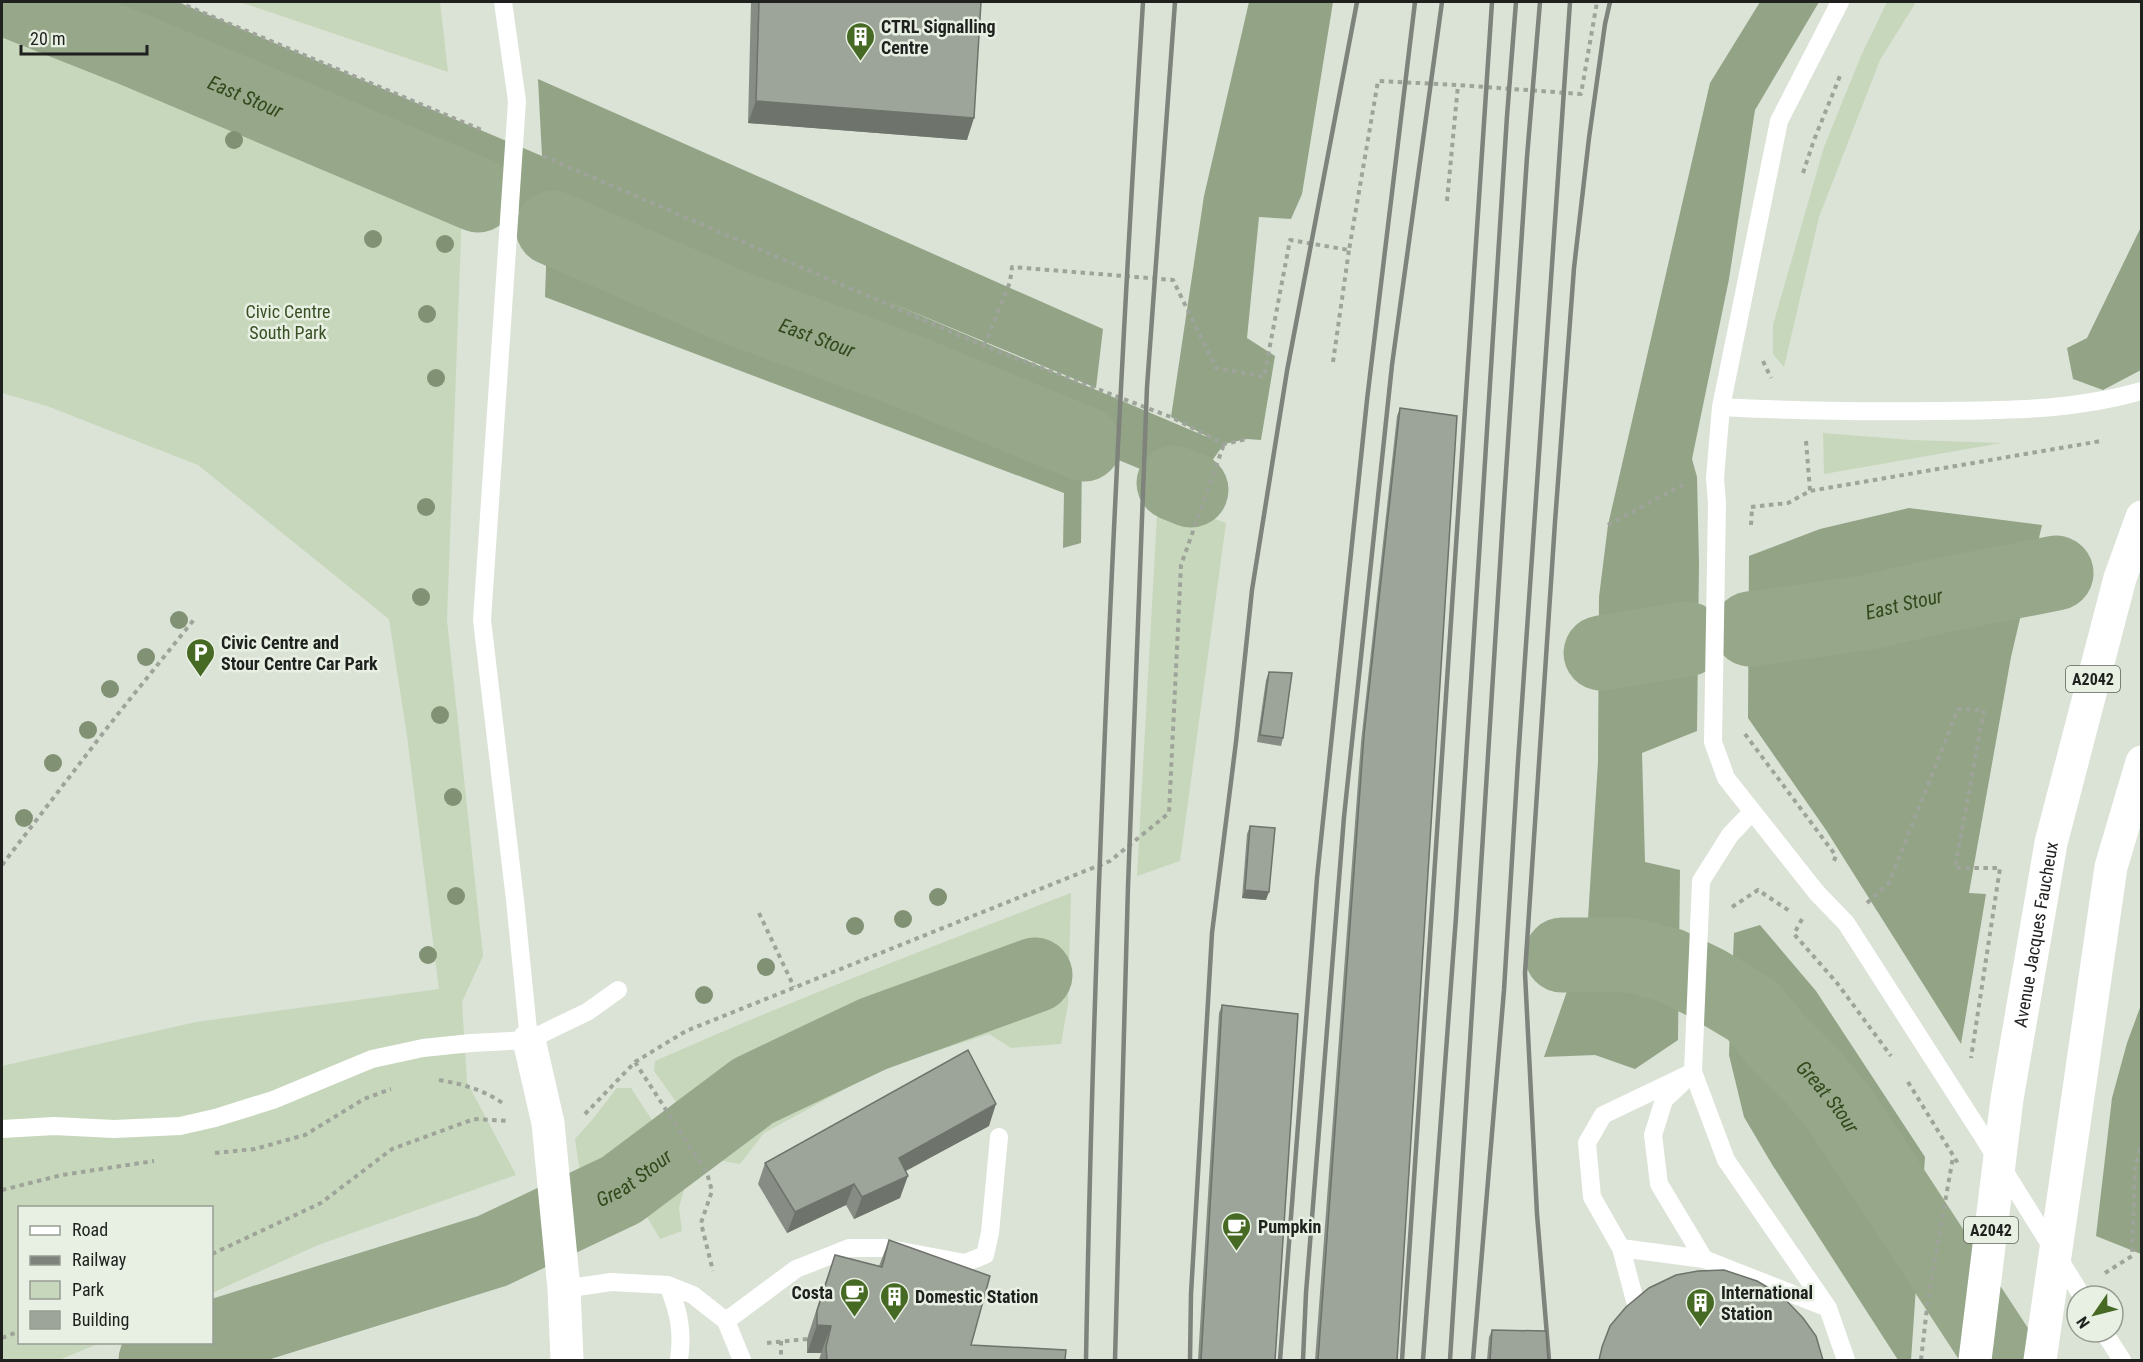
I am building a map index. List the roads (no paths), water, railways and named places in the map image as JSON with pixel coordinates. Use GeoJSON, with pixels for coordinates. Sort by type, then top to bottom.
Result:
{"type":"FeatureCollection","features":[{"type":"Feature","properties":{"kind":"main road","name":"Avenue Jacques Faucheux"},"geometry":{"type":"LineString","coordinates":[[1975,1360],[2007,1099],[2051,843],[2120,578],[2142,517]]}},
{"type":"Feature","properties":{"kind":"main road"},"geometry":{"type":"LineString","coordinates":[[2040,1360],[2111,867],[2142,762]]}},
{"type":"Feature","properties":{"kind":"main road"},"geometry":{"type":"LineString","coordinates":[[529,1040],[549,1136],[563,1282],[567,1360]]}},
{"type":"Feature","properties":{"kind":"lane"},"geometry":{"type":"LineString","coordinates":[[503,2],[517,101],[482,620],[529,1040]]}},
{"type":"Feature","properties":{"kind":"lane"},"geometry":{"type":"LineString","coordinates":[[1840,2],[1779,121],[1721,407],[1715,478],[1718,503],[1713,742],[1726,778],[1817,893],[1846,923],[2075,1284]]}},
{"type":"Feature","properties":{"kind":"lane"},"geometry":{"type":"LineString","coordinates":[[1721,407],[1802,412],[2039,410],[2107,401],[2142,391]]}},
{"type":"Feature","properties":{"kind":"lane"},"geometry":{"type":"LineString","coordinates":[[1752,812],[1730,835],[1701,881],[1693,1072],[1726,1160],[1828,1308],[1846,1360]]}},
{"type":"Feature","properties":{"kind":"lane"},"geometry":{"type":"LineString","coordinates":[[2,1129],[54,1126],[114,1128],[180,1126],[273,1100],[372,1059],[423,1048],[529,1040],[587,1012],[618,990]]}},
{"type":"Feature","properties":{"kind":"lane"},"geometry":{"type":"LineString","coordinates":[[1639,1316],[1621,1248],[1592,1197],[1587,1143],[1603,1115],[1693,1072]]}},
{"type":"Feature","properties":{"kind":"lane"},"geometry":{"type":"LineString","coordinates":[[1693,1072],[1664,1100],[1653,1135],[1659,1184],[1704,1259]]}},
{"type":"Feature","properties":{"kind":"lane"},"geometry":{"type":"LineString","coordinates":[[726,1321],[796,1269],[849,1248],[885,1248],[964,1263],[985,1255],[990,1233],[999,1137]]}},
{"type":"Feature","properties":{"kind":"lane"},"geometry":{"type":"LineString","coordinates":[[1621,1248],[1704,1259],[1828,1308]]}},
{"type":"Feature","properties":{"kind":"lane"},"geometry":{"type":"LineString","coordinates":[[563,1282],[668,1285],[693,1296],[726,1321],[739,1355]]}},
{"type":"Feature","properties":{"kind":"lane"},"geometry":{"type":"LineString","coordinates":[[668,1285],[679,1310],[682,1342],[679,1360]]}},
{"type":"Feature","properties":{"kind":"lane"},"geometry":{"type":"LineString","coordinates":[[2112,1344],[2122,1360]]}},
{"type":"Feature","properties":{"kind":"waterway","name":"East Stour"},"geometry":{"type":"LineString","coordinates":[[14,2],[135,50],[478,195]]}},
{"type":"Feature","properties":{"kind":"waterway","name":"East Stour"},"geometry":{"type":"LineString","coordinates":[[553,228],[733,307],[905,370],[1084,444]]}},
{"type":"Feature","properties":{"kind":"waterway","name":"East Stour"},"geometry":{"type":"LineString","coordinates":[[1174,483],[1191,490]]}},
{"type":"Feature","properties":{"kind":"waterway","name":"East Stour"},"geometry":{"type":"LineString","coordinates":[[1750,629],[1870,612],[2056,573]]}},
{"type":"Feature","properties":{"kind":"waterway","name":"East Stour"},"geometry":{"type":"LineString","coordinates":[[1601,653],[1687,639]]}},
{"type":"Feature","properties":{"kind":"waterway","name":"Great Stour"},"geometry":{"type":"LineString","coordinates":[[1562,955],[1630,955],[1669,965],[1706,983],[1753,1011],[1776,1040],[1813,1077],[1841,1111],[2004,1360]]}},
{"type":"Feature","properties":{"kind":"waterway","name":"Great Stour"},"geometry":{"type":"LineString","coordinates":[[213,1338],[492,1251],[621,1190],[753,1091],[873,1034],[1035,975]]}},
{"type":"Feature","properties":{"kind":"waterway","name":"Great Stour"},"geometry":{"type":"LineString","coordinates":[[156,1360],[194,1344]]}},
{"type":"Feature","properties":{"kind":"railway"},"geometry":{"type":"LineString","coordinates":[[1086,1360],[1094,1020],[1107,681],[1123,341],[1143,2]]}},
{"type":"Feature","properties":{"kind":"railway"},"geometry":{"type":"LineString","coordinates":[[1115,1360],[1128,886],[1147,387],[1175,2]]}},
{"type":"Feature","properties":{"kind":"railway"},"geometry":{"type":"LineString","coordinates":[[1190,1360],[1191,1294],[1212,933],[1252,590],[1287,371],[1357,2]]}},
{"type":"Feature","properties":{"kind":"railway"},"geometry":{"type":"LineString","coordinates":[[1280,1360],[1317,878],[1367,400],[1415,2]]}},
{"type":"Feature","properties":{"kind":"railway"},"geometry":{"type":"LineString","coordinates":[[1303,1360],[1306,1293],[1344,817],[1392,365],[1442,2]]}},
{"type":"Feature","properties":{"kind":"railway"},"geometry":{"type":"LineString","coordinates":[[1402,1360],[1492,2]]}},
{"type":"Feature","properties":{"kind":"railway"},"geometry":{"type":"LineString","coordinates":[[1423,1360],[1456,917],[1516,2]]}},
{"type":"Feature","properties":{"kind":"railway"},"geometry":{"type":"LineString","coordinates":[[1450,1360],[1503,517],[1527,157],[1540,2]]}},
{"type":"Feature","properties":{"kind":"railway"},"geometry":{"type":"LineString","coordinates":[[1473,1360],[1504,990],[1570,2]]}},
{"type":"Feature","properties":{"kind":"railway"},"geometry":{"type":"LineString","coordinates":[[1549,1360],[1537,1214],[1525,973],[1574,268],[1589,138],[1610,2]]}},
{"type":"Feature","properties":{"kind":"place","name":"CTRL Signalling Centre"},"geometry":{"type":"Point","coordinates":[860,62]}},
{"type":"Feature","properties":{"kind":"place","name":"Civic Centre and Stour Centre Car Park"},"geometry":{"type":"Point","coordinates":[200,678]}},
{"type":"Feature","properties":{"kind":"place","name":"Pumpkin"},"geometry":{"type":"Point","coordinates":[1237,1252]}},
{"type":"Feature","properties":{"kind":"place","name":"Costa"},"geometry":{"type":"Point","coordinates":[854,1318]}},
{"type":"Feature","properties":{"kind":"place","name":"Domestic Station"},"geometry":{"type":"Point","coordinates":[894,1322]}},
{"type":"Feature","properties":{"kind":"place","name":"International Station"},"geometry":{"type":"Point","coordinates":[1700,1328]}},
{"type":"Feature","properties":{"kind":"park label","name":"Civic Centre South Park"},"geometry":{"type":"Point","coordinates":[288,321]}}]}
